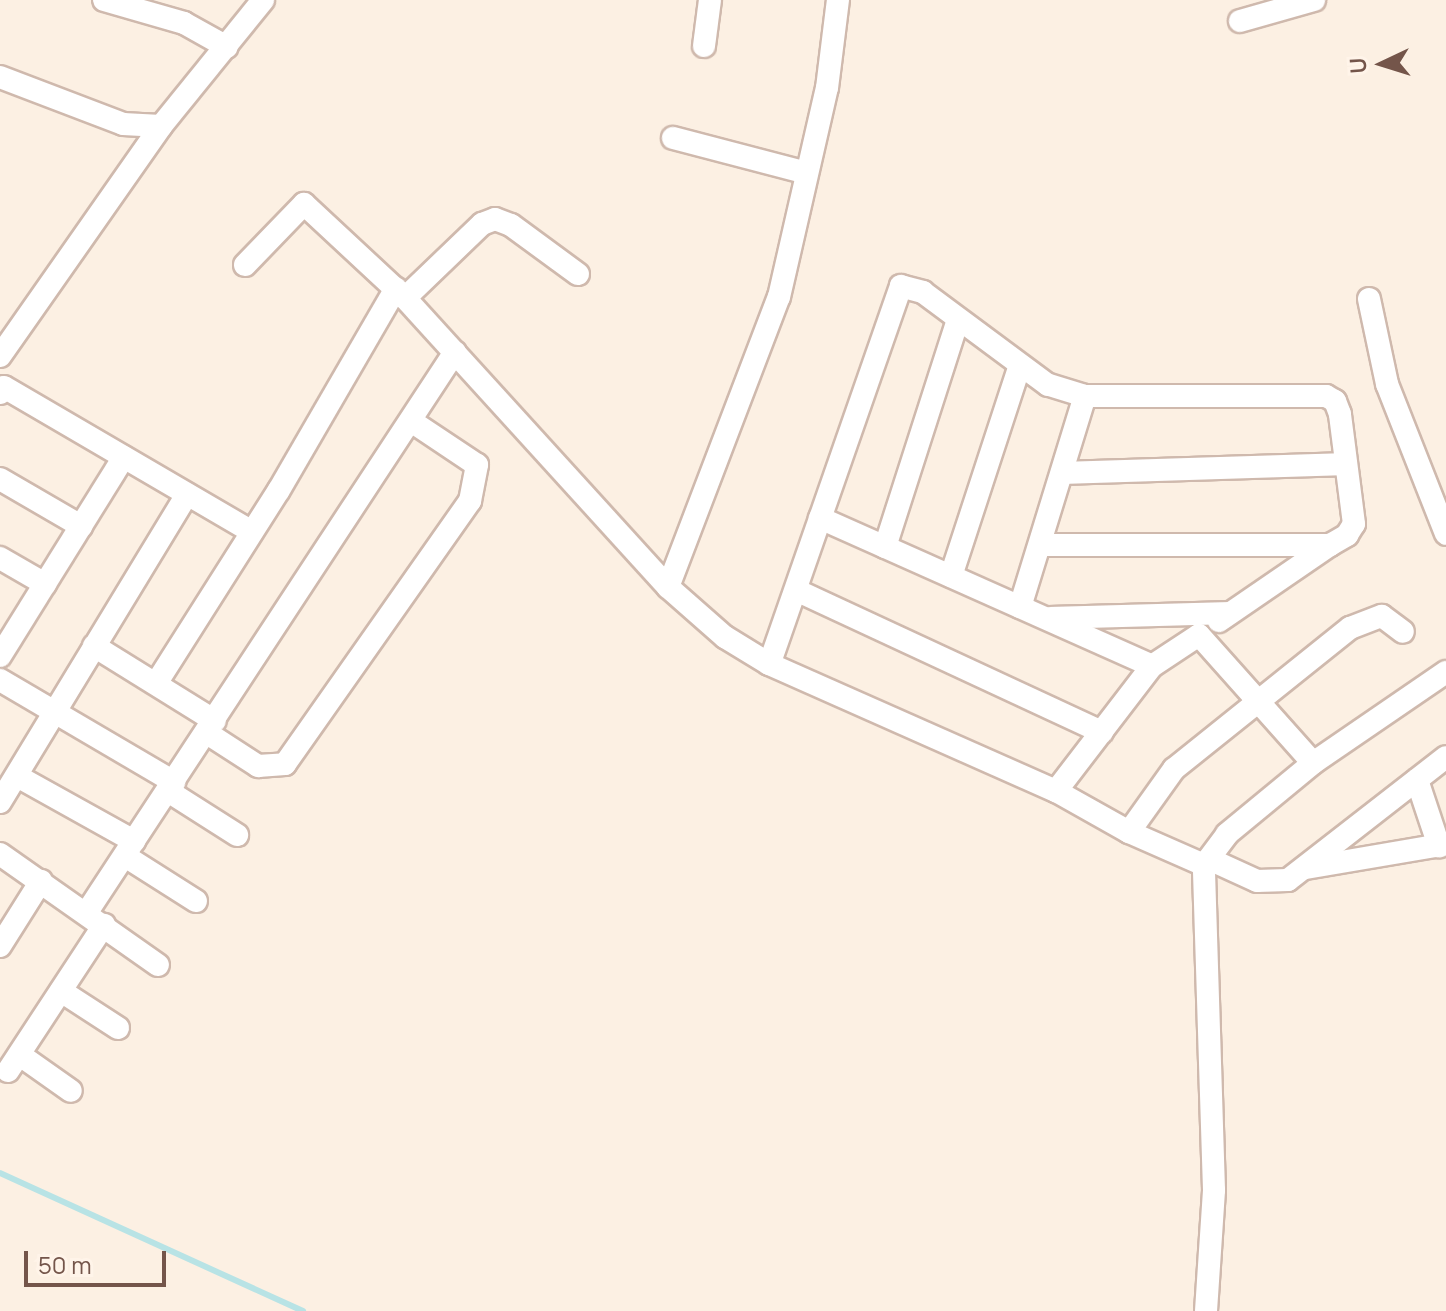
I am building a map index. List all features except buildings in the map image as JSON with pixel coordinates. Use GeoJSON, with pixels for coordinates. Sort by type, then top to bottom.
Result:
{"type":"FeatureCollection","features":[{"type":"Feature","properties":{"kind":"street"},"geometry":{"type":"LineString","coordinates":[[104,0],[190,26],[227,47]]}},
{"type":"Feature","properties":{"kind":"street"},"geometry":{"type":"LineString","coordinates":[[0,356],[161,126],[263,0]]}},
{"type":"Feature","properties":{"kind":"street"},"geometry":{"type":"LineString","coordinates":[[704,46],[710,0]]}},
{"type":"Feature","properties":{"kind":"street"},"geometry":{"type":"LineString","coordinates":[[668,587],[779,297],[827,88],[838,0]]}},
{"type":"Feature","properties":{"kind":"street"},"geometry":{"type":"LineString","coordinates":[[1240,21],[1266,7],[1314,0]]}},
{"type":"Feature","properties":{"kind":"street"},"geometry":{"type":"LineString","coordinates":[[0,77],[123,124],[161,126]]}},
{"type":"Feature","properties":{"kind":"street"},"geometry":{"type":"LineString","coordinates":[[673,138],[807,173]]}},
{"type":"Feature","properties":{"kind":"street"},"geometry":{"type":"LineString","coordinates":[[245,265],[304,204],[400,293],[668,587],[725,637],[769,664],[1056,791],[1129,832],[1206,862],[1274,883],[1301,869],[1445,760]]}},
{"type":"Feature","properties":{"kind":"street"},"geometry":{"type":"LineString","coordinates":[[157,682],[400,293],[482,224],[495,219],[511,225],[578,274]]}},
{"type":"Feature","properties":{"kind":"street"},"geometry":{"type":"LineString","coordinates":[[769,664],[798,591],[820,518],[901,286],[913,286],[1019,368],[1048,385],[1085,396],[1326,396],[1335,401],[1340,414],[1354,524],[1347,535],[1152,666],[1056,791]]}},
{"type":"Feature","properties":{"kind":"street"},"geometry":{"type":"LineString","coordinates":[[1369,299],[1387,384],[1446,534]]}},
{"type":"Feature","properties":{"kind":"street"},"geometry":{"type":"LineString","coordinates":[[885,547],[958,320]]}},
{"type":"Feature","properties":{"kind":"street"},"geometry":{"type":"LineString","coordinates":[[71,1091],[14,1063],[61,991],[129,848],[455,352]]}},
{"type":"Feature","properties":{"kind":"street"},"geometry":{"type":"LineString","coordinates":[[951,576],[1019,368]]}},
{"type":"Feature","properties":{"kind":"street"},"geometry":{"type":"LineString","coordinates":[[0,393],[4,387],[252,532]]}},
{"type":"Feature","properties":{"kind":"street"},"geometry":{"type":"LineString","coordinates":[[1020,607],[1064,473],[1085,396]]}},
{"type":"Feature","properties":{"kind":"street"},"geometry":{"type":"LineString","coordinates":[[94,646],[157,682],[258,766],[285,764],[470,501],[477,465],[411,421]]}},
{"type":"Feature","properties":{"kind":"street"},"geometry":{"type":"LineString","coordinates":[[2,650],[124,457]]}},
{"type":"Feature","properties":{"kind":"street"},"geometry":{"type":"LineString","coordinates":[[1064,473],[1345,464]]}},
{"type":"Feature","properties":{"kind":"street"},"geometry":{"type":"LineString","coordinates":[[0,479],[81,526]]}},
{"type":"Feature","properties":{"kind":"street"},"geometry":{"type":"LineString","coordinates":[[0,802],[187,494]]}},
{"type":"Feature","properties":{"kind":"street"},"geometry":{"type":"LineString","coordinates":[[820,518],[1152,666]]}},
{"type":"Feature","properties":{"kind":"street"},"geometry":{"type":"LineString","coordinates":[[1040,545],[1213,541],[1330,545]]}},
{"type":"Feature","properties":{"kind":"street"},"geometry":{"type":"LineString","coordinates":[[0,558],[45,584]]}},
{"type":"Feature","properties":{"kind":"street"},"geometry":{"type":"LineString","coordinates":[[798,591],[1102,732]]}},
{"type":"Feature","properties":{"kind":"street"},"geometry":{"type":"LineString","coordinates":[[1045,618],[1229,613]]}},
{"type":"Feature","properties":{"kind":"street"},"geometry":{"type":"LineString","coordinates":[[1129,832],[1174,769],[1256,699],[1363,619],[1386,616],[1403,632]]}},
{"type":"Feature","properties":{"kind":"street"},"geometry":{"type":"LineString","coordinates":[[1199,635],[1313,763]]}},
{"type":"Feature","properties":{"kind":"street"},"geometry":{"type":"LineString","coordinates":[[1206,1311],[1214,1190],[1206,862],[1227,834],[1313,763],[1446,672]]}},
{"type":"Feature","properties":{"kind":"street"},"geometry":{"type":"LineString","coordinates":[[0,680],[171,787],[237,835]]}},
{"type":"Feature","properties":{"kind":"street"},"geometry":{"type":"LineString","coordinates":[[17,776],[129,848],[196,901]]}},
{"type":"Feature","properties":{"kind":"street"},"geometry":{"type":"LineString","coordinates":[[1301,869],[1442,845],[1417,780]]}},
{"type":"Feature","properties":{"kind":"street"},"geometry":{"type":"LineString","coordinates":[[0,854],[158,965]]}},
{"type":"Feature","properties":{"kind":"street"},"geometry":{"type":"LineString","coordinates":[[0,946],[41,881]]}},
{"type":"Feature","properties":{"kind":"street"},"geometry":{"type":"LineString","coordinates":[[61,991],[118,1028]]}},
{"type":"Feature","properties":{"kind":"waterway"},"geometry":{"type":"LineString","coordinates":[[0,1173],[303,1311]]}}]}
